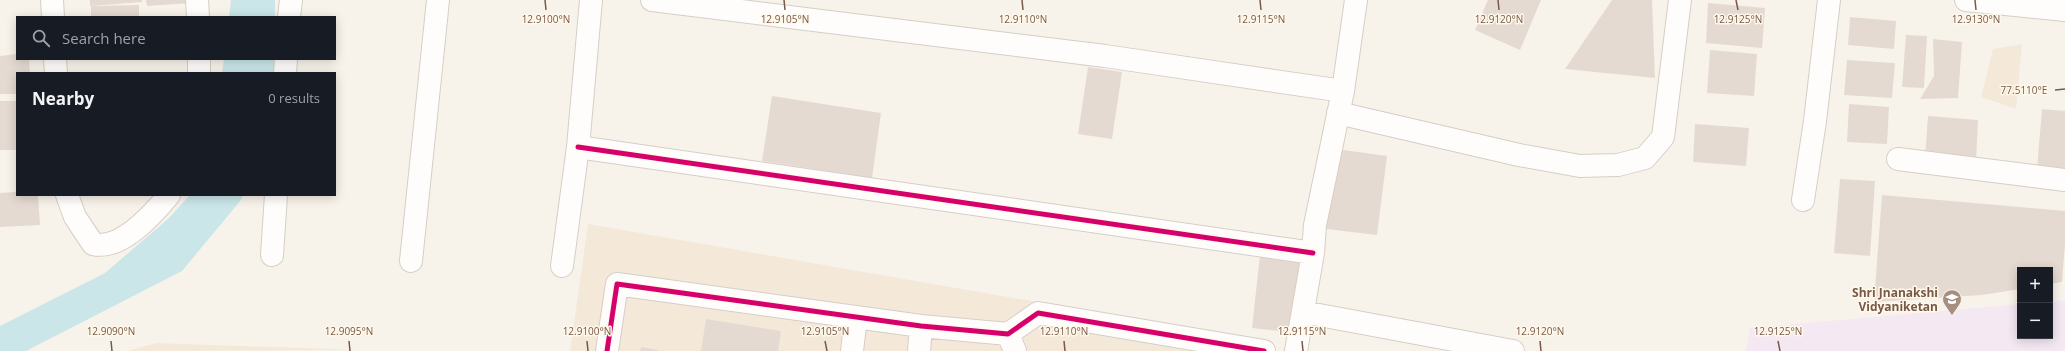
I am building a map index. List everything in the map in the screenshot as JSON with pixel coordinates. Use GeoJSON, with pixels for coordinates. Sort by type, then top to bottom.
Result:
{"type":"FeatureCollection","features":[{"type":"Feature","properties":{"kind":"street"},"geometry":{"type":"LineString","coordinates":[[52,0],[53,16]]}},
{"type":"Feature","properties":{"kind":"street"},"geometry":{"type":"LineString","coordinates":[[197,0],[198,16]]}},
{"type":"Feature","properties":{"kind":"street"},"geometry":{"type":"LineString","coordinates":[[289,16],[291,0]]}},
{"type":"Feature","properties":{"kind":"street"},"geometry":{"type":"LineString","coordinates":[[412,261],[438,0]]}},
{"type":"Feature","properties":{"kind":"street"},"geometry":{"type":"LineString","coordinates":[[562,266],[578,147],[591,0]]}},
{"type":"Feature","properties":{"kind":"street"},"geometry":{"type":"LineString","coordinates":[[652,0],[1105,56],[1343,91]]}},
{"type":"Feature","properties":{"kind":"street"},"geometry":{"type":"LineString","coordinates":[[1296,351],[1313,253],[1315,225],[1343,91],[1356,0]]}},
{"type":"Feature","properties":{"kind":"street"},"geometry":{"type":"LineString","coordinates":[[1338,113],[1519,155],[1580,166],[1618,165],[1645,158],[1663,137],[1680,0]]}},
{"type":"Feature","properties":{"kind":"street"},"geometry":{"type":"LineString","coordinates":[[1803,200],[1815,122],[1829,0]]}},
{"type":"Feature","properties":{"kind":"street"},"geometry":{"type":"LineString","coordinates":[[1966,0],[2065,10]]}},
{"type":"Feature","properties":{"kind":"street"},"geometry":{"type":"LineString","coordinates":[[55,60],[56,72]]}},
{"type":"Feature","properties":{"kind":"street"},"geometry":{"type":"LineString","coordinates":[[199,60],[199,72]]}},
{"type":"Feature","properties":{"kind":"street"},"geometry":{"type":"LineString","coordinates":[[285,72],[286,60]]}},
{"type":"Feature","properties":{"kind":"street"},"geometry":{"type":"LineString","coordinates":[[578,147],[1313,253]]}},
{"type":"Feature","properties":{"kind":"street"},"geometry":{"type":"LineString","coordinates":[[1898,160],[2065,180]]}},
{"type":"Feature","properties":{"kind":"street"},"geometry":{"type":"LineString","coordinates":[[66,196],[74,217],[94,244],[97,244],[112,243],[125,236],[154,213],[168,196]]}},
{"type":"Feature","properties":{"kind":"street"},"geometry":{"type":"LineString","coordinates":[[272,255],[276,196]]}},
{"type":"Feature","properties":{"kind":"street"},"geometry":{"type":"LineString","coordinates":[[607,351],[617,284],[921,326],[1012,342],[1038,313],[1264,351]]}},
{"type":"Feature","properties":{"kind":"street"},"geometry":{"type":"LineString","coordinates":[[1303,312],[1513,351]]}},
{"type":"Feature","properties":{"kind":"street"},"geometry":{"type":"LineString","coordinates":[[852,351],[856,317]]}},
{"type":"Feature","properties":{"kind":"street"},"geometry":{"type":"LineString","coordinates":[[918,351],[921,326]]}},
{"type":"Feature","properties":{"kind":"shaded area"},"geometry":{"type":"Polygon","coordinates":[[[2022,44],[2016,109],[1981,97],[1993,49],[2022,44]]]}},
{"type":"Feature","properties":{"kind":"shaded area"},"geometry":{"type":"Polygon","coordinates":[[[588,224],[1262,341],[1260,351],[570,351],[588,224]]]}},
{"type":"Feature","properties":{"kind":"shaded area","name":"Shri Jnanakshi Vidyaniketan"},"geometry":{"type":"Polygon","coordinates":[[[2065,300],[2065,351],[1746,351],[1750,328],[2017,304],[2017,339],[2053,339],[2053,302],[2065,300]]]}},
{"type":"Feature","properties":{"kind":"shaded area"},"geometry":{"type":"Polygon","coordinates":[[[156,343],[361,350],[128,351],[156,343]]]}},
{"type":"Feature","properties":{"kind":"water"},"geometry":{"type":"Polygon","coordinates":[[[231,0],[275,0],[275,16],[229,16],[231,0]]]}},
{"type":"Feature","properties":{"kind":"water"},"geometry":{"type":"Polygon","coordinates":[[[224,60],[274,60],[274,72],[222,72],[224,60]]]}},
{"type":"Feature","properties":{"kind":"water"},"geometry":{"type":"Polygon","coordinates":[[[189,196],[243,196],[241,200],[182,271],[26,351],[0,351],[0,326],[105,273],[168,219],[189,196]]]}},
{"type":"Feature","properties":{"kind":"building"},"geometry":{"type":"Polygon","coordinates":[[[90,0],[142,0],[142,2],[90,6],[90,0]]]}},
{"type":"Feature","properties":{"kind":"building"},"geometry":{"type":"Polygon","coordinates":[[[146,0],[192,0],[192,3],[147,6],[146,0]]]}},
{"type":"Feature","properties":{"kind":"building"},"geometry":{"type":"Polygon","coordinates":[[[1488,0],[1541,0],[1520,50],[1475,30],[1488,0]]]}},
{"type":"Feature","properties":{"kind":"building"},"geometry":{"type":"Polygon","coordinates":[[[1612,0],[1652,0],[1655,78],[1565,69],[1612,0]]]}},
{"type":"Feature","properties":{"kind":"building"},"geometry":{"type":"Polygon","coordinates":[[[1708,3],[1765,8],[1762,48],[1706,43],[1708,3]]]}},
{"type":"Feature","properties":{"kind":"building"},"geometry":{"type":"Polygon","coordinates":[[[139,5],[139,16],[91,16],[91,6],[139,5]]]}},
{"type":"Feature","properties":{"kind":"building"},"geometry":{"type":"Polygon","coordinates":[[[1850,17],[1896,21],[1894,49],[1848,45],[1850,17]]]}},
{"type":"Feature","properties":{"kind":"building"},"geometry":{"type":"Polygon","coordinates":[[[1906,35],[1927,36],[1924,88],[1902,87],[1906,35]]]}},
{"type":"Feature","properties":{"kind":"building"},"geometry":{"type":"Polygon","coordinates":[[[1933,39],[1962,42],[1958,98],[1920,99],[1934,76],[1933,39]]]}},
{"type":"Feature","properties":{"kind":"building"},"geometry":{"type":"Polygon","coordinates":[[[1710,50],[1757,54],[1754,96],[1707,93],[1710,50]]]}},
{"type":"Feature","properties":{"kind":"building"},"geometry":{"type":"Polygon","coordinates":[[[16,54],[16,60],[29,60],[30,72],[16,72],[16,94],[0,94],[0,56],[16,54]]]}},
{"type":"Feature","properties":{"kind":"building"},"geometry":{"type":"Polygon","coordinates":[[[1847,60],[1895,63],[1892,98],[1844,95],[1847,60]]]}},
{"type":"Feature","properties":{"kind":"building"},"geometry":{"type":"Polygon","coordinates":[[[1088,67],[1122,72],[1112,139],[1078,134],[1088,67]]]}},
{"type":"Feature","properties":{"kind":"building"},"geometry":{"type":"Polygon","coordinates":[[[772,96],[881,113],[872,178],[762,161],[772,96]]]}},
{"type":"Feature","properties":{"kind":"building"},"geometry":{"type":"Polygon","coordinates":[[[0,101],[16,101],[16,150],[0,150],[0,101]]]}},
{"type":"Feature","properties":{"kind":"building"},"geometry":{"type":"Polygon","coordinates":[[[1849,104],[1889,107],[1887,144],[1847,142],[1849,104]]]}},
{"type":"Feature","properties":{"kind":"building"},"geometry":{"type":"Polygon","coordinates":[[[2042,109],[2065,111],[2065,171],[2037,169],[2042,109]]]}},
{"type":"Feature","properties":{"kind":"building"},"geometry":{"type":"Polygon","coordinates":[[[1928,116],[1978,120],[1976,161],[1925,157],[1928,116]]]}},
{"type":"Feature","properties":{"kind":"building"},"geometry":{"type":"Polygon","coordinates":[[[1695,124],[1749,128],[1746,166],[1693,162],[1695,124]]]}},
{"type":"Feature","properties":{"kind":"building"},"geometry":{"type":"Polygon","coordinates":[[[1336,149],[1387,156],[1377,235],[1318,228],[1336,149]]]}},
{"type":"Feature","properties":{"kind":"building"},"geometry":{"type":"Polygon","coordinates":[[[1840,179],[1875,181],[1870,256],[1834,253],[1840,179]]]}},
{"type":"Feature","properties":{"kind":"building"},"geometry":{"type":"Polygon","coordinates":[[[16,192],[16,196],[38,196],[40,225],[0,227],[0,193],[16,192]]]}},
{"type":"Feature","properties":{"kind":"building"},"geometry":{"type":"Polygon","coordinates":[[[1882,195],[2065,211],[2065,244],[2062,282],[2053,284],[2053,267],[2017,267],[2017,289],[1982,295],[1874,302],[1882,195]]]}},
{"type":"Feature","properties":{"kind":"building"},"geometry":{"type":"Polygon","coordinates":[[[1260,255],[1305,261],[1296,333],[1252,328],[1260,255]]]}},
{"type":"Feature","properties":{"kind":"building"},"geometry":{"type":"Polygon","coordinates":[[[706,319],[781,331],[778,351],[701,351],[706,319]]]}},
{"type":"Feature","properties":{"kind":"building"},"geometry":{"type":"Polygon","coordinates":[[[641,347],[658,350],[658,351],[640,351],[641,347]]]}},
{"type":"Feature","properties":{"kind":"cycle path"},"geometry":{"type":"LineString","coordinates":[[578,147],[1313,253]]}},
{"type":"Feature","properties":{"kind":"cycle path"},"geometry":{"type":"LineString","coordinates":[[607,351],[617,284],[921,326],[1008,334],[1038,313],[1264,351]]}},
{"type":"Feature","properties":{"kind":"place","name":"Shri Jnanakshi Vidyaniketan"},"geometry":{"type":"Point","coordinates":[1952,316]}}]}
